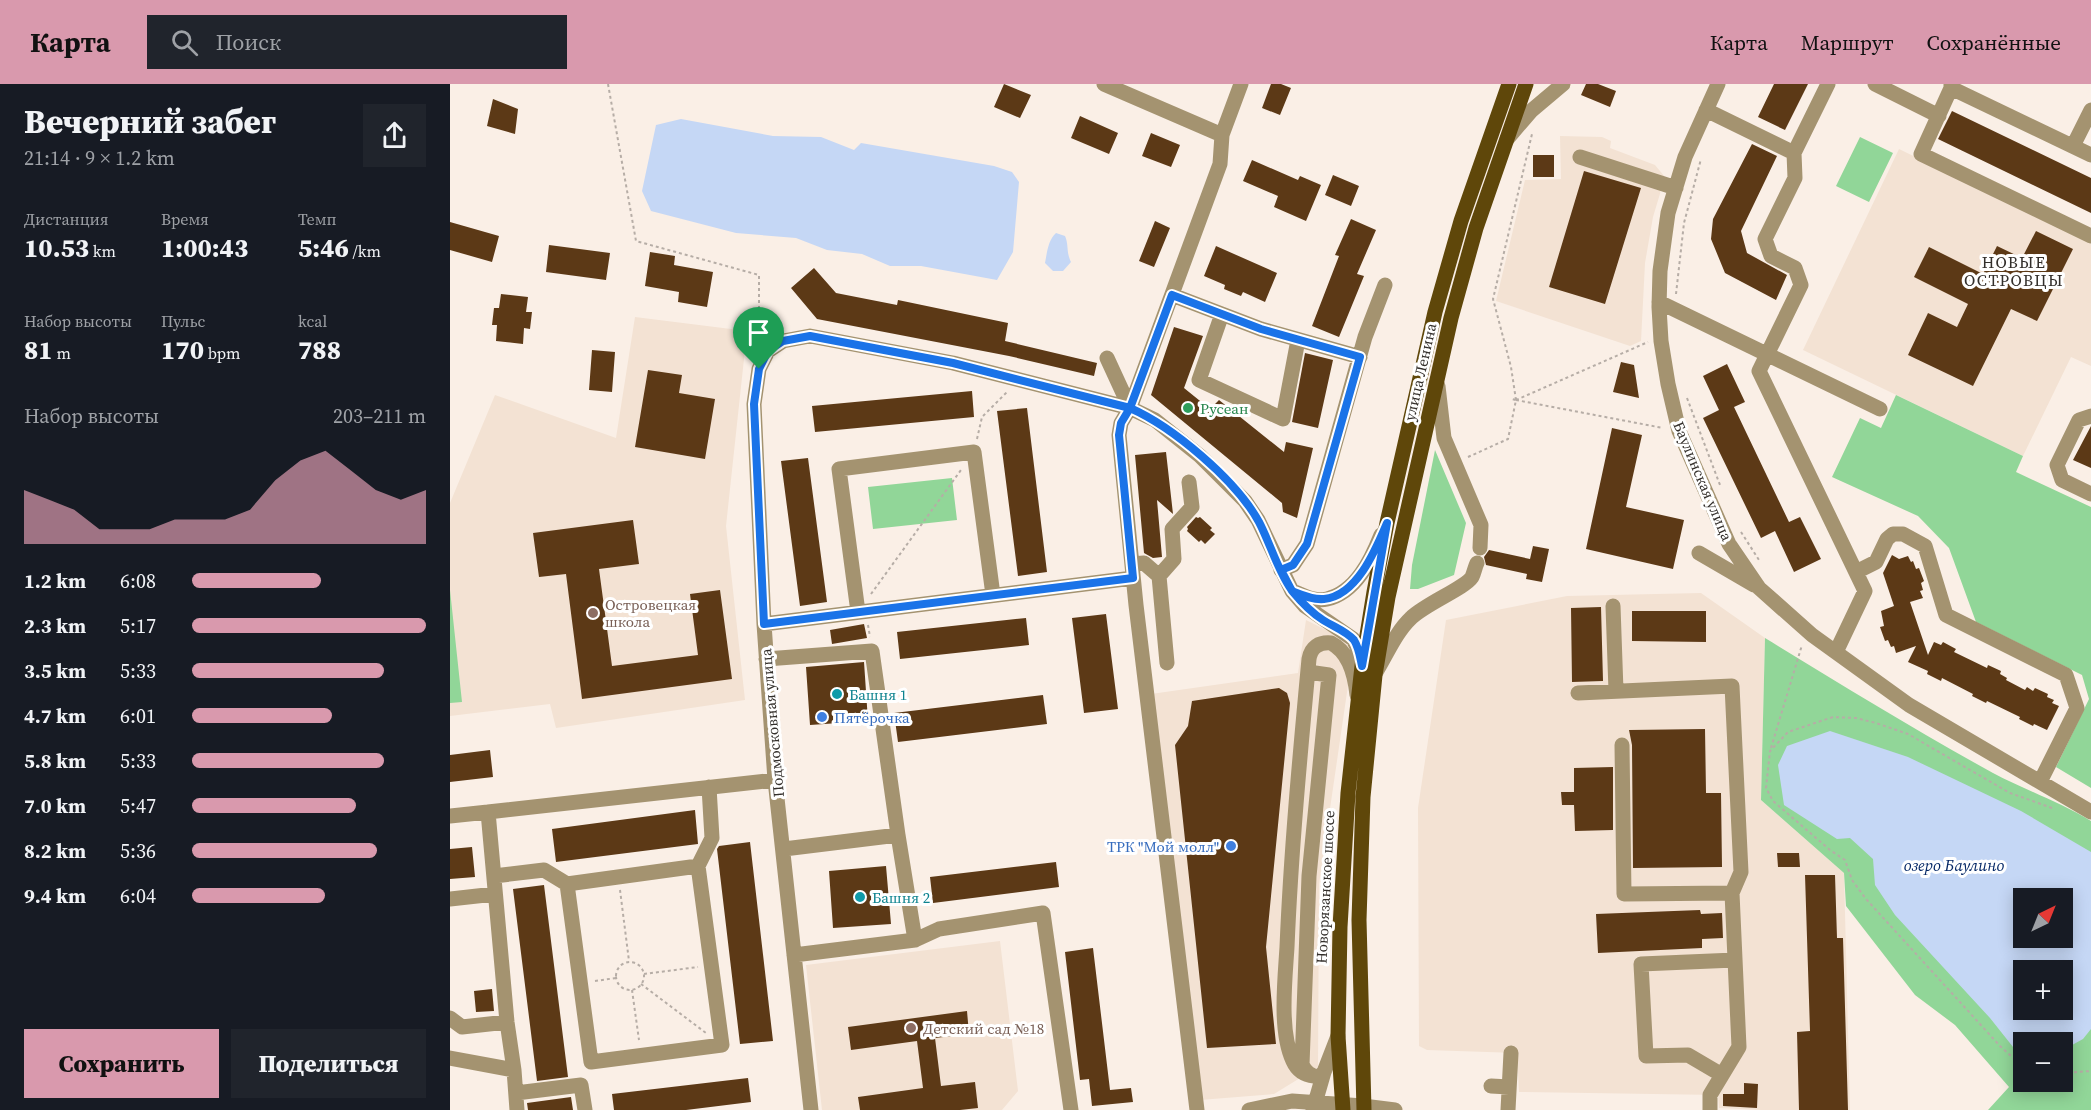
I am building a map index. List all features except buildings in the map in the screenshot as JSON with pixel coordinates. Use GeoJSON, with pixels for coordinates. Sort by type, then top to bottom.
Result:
{"type":"FeatureCollection","features":[{"type":"Feature","properties":{"kind":"main road","name":"улица Ленина"},"geometry":{"type":"LineString","coordinates":[[1368,671],[1387,523],[1435,312],[1461,221],[1509,84]]}},
{"type":"Feature","properties":{"kind":"main road","name":"улица Ленина"},"geometry":{"type":"LineString","coordinates":[[1368,671],[1388,597],[1437,378],[1476,228],[1526,84]]}},
{"type":"Feature","properties":{"kind":"main road","name":"Новорязанское шоссе"},"geometry":{"type":"LineString","coordinates":[[1342,1107],[1338,1036],[1340,927],[1348,793],[1358,707],[1368,671]]}},
{"type":"Feature","properties":{"kind":"main road"},"geometry":{"type":"LineString","coordinates":[[1364,1108],[1359,920],[1368,671]]}},
{"type":"Feature","properties":{"kind":"street"},"geometry":{"type":"LineString","coordinates":[[1104,84],[1222,135]]}},
{"type":"Feature","properties":{"kind":"street"},"geometry":{"type":"LineString","coordinates":[[1189,1110],[1197,1110],[1119,435],[1121,423],[1130,408],[1220,164],[1222,135],[1241,84]]}},
{"type":"Feature","properties":{"kind":"street"},"geometry":{"type":"LineString","coordinates":[[1505,141],[1531,111],[1563,84]]}},
{"type":"Feature","properties":{"kind":"street","name":"Баулинская улица"},"geometry":{"type":"LineString","coordinates":[[1718,84],[1685,157],[1668,213],[1660,271],[1659,302],[1661,341],[1679,431],[1729,544],[1759,588],[1812,635],[1909,705],[2091,812]]}},
{"type":"Feature","properties":{"kind":"street"},"geometry":{"type":"LineString","coordinates":[[1828,84],[1794,153],[1795,178],[1765,238],[1771,256],[1795,268],[1801,285],[1759,371],[1865,591],[1836,652]]}},
{"type":"Feature","properties":{"kind":"street"},"geometry":{"type":"LineString","coordinates":[[1875,84],[1939,116]]}},
{"type":"Feature","properties":{"kind":"street"},"geometry":{"type":"LineString","coordinates":[[2091,155],[1951,86],[1921,154],[2091,236]]}},
{"type":"Feature","properties":{"kind":"street"},"geometry":{"type":"LineString","coordinates":[[1706,110],[1794,153]]}},
{"type":"Feature","properties":{"kind":"street"},"geometry":{"type":"LineString","coordinates":[[2073,147],[2091,110]]}},
{"type":"Feature","properties":{"kind":"street"},"geometry":{"type":"LineString","coordinates":[[1580,157],[1676,188]]}},
{"type":"Feature","properties":{"kind":"street"},"geometry":{"type":"LineString","coordinates":[[1281,570],[1293,565],[1307,544],[1360,357],[1385,285]]}},
{"type":"Feature","properties":{"kind":"street"},"geometry":{"type":"LineString","coordinates":[[1172,295],[1261,329],[1360,357]]}},
{"type":"Feature","properties":{"kind":"street"},"geometry":{"type":"LineString","coordinates":[[1659,302],[1766,356],[1880,409]]}},
{"type":"Feature","properties":{"kind":"street"},"geometry":{"type":"LineString","coordinates":[[1222,314],[1199,380],[1283,419],[1299,340]]}},
{"type":"Feature","properties":{"kind":"street","name":"Подмосковная улица"},"geometry":{"type":"LineString","coordinates":[[811,1110],[776,780],[764,624],[754,404],[759,369],[768,351],[783,341],[810,336],[953,363],[1130,408],[1155,420],[1200,456],[1245,501],[1258,520],[1292,591],[1305,606],[1353,639],[1368,671]]}},
{"type":"Feature","properties":{"kind":"street"},"geometry":{"type":"LineString","coordinates":[[1107,358],[1130,408]]}},
{"type":"Feature","properties":{"kind":"street"},"geometry":{"type":"LineString","coordinates":[[1368,671],[1411,618],[1425,606],[1467,582],[1472,576],[1478,556],[1481,525],[1444,438],[1437,378]]}},
{"type":"Feature","properties":{"kind":"street"},"geometry":{"type":"LineString","coordinates":[[2091,416],[2079,420],[2057,465],[2062,480],[2091,494]]}},
{"type":"Feature","properties":{"kind":"street"},"geometry":{"type":"LineString","coordinates":[[858,612],[839,469],[974,452],[993,595]]}},
{"type":"Feature","properties":{"kind":"street"},"geometry":{"type":"LineString","coordinates":[[1159,576],[1174,559],[1172,529],[1192,507],[1189,482]]}},
{"type":"Feature","properties":{"kind":"street"},"geometry":{"type":"LineString","coordinates":[[1292,591],[1320,599],[1327,599],[1341,593],[1363,571],[1387,523]]}},
{"type":"Feature","properties":{"kind":"street"},"geometry":{"type":"LineString","coordinates":[[1856,572],[1876,562],[1887,539],[1893,534],[1903,534],[1925,546],[1946,615],[2066,675],[2077,708],[2040,782]]}},
{"type":"Feature","properties":{"kind":"street"},"geometry":{"type":"LineString","coordinates":[[1699,554],[1759,588]]}},
{"type":"Feature","properties":{"kind":"street"},"geometry":{"type":"LineString","coordinates":[[764,624],[993,595],[1133,571],[1144,563],[1159,576],[1167,663]]}},
{"type":"Feature","properties":{"kind":"street"},"geometry":{"type":"LineString","coordinates":[[1613,606],[1616,691]]}},
{"type":"Feature","properties":{"kind":"street"},"geometry":{"type":"LineString","coordinates":[[1319,1074],[1301,1072],[1292,1060],[1284,1007],[1290,863],[1310,654],[1316,646],[1326,642],[1335,646],[1343,654],[1351,668],[1358,707]]}},
{"type":"Feature","properties":{"kind":"street"},"geometry":{"type":"LineString","coordinates":[[766,659],[872,651],[915,940]]}},
{"type":"Feature","properties":{"kind":"street"},"geometry":{"type":"LineString","coordinates":[[1308,672],[1329,675],[1309,876],[1302,1055],[1302,1065],[1306,1072],[1319,1074]]}},
{"type":"Feature","properties":{"kind":"street"},"geometry":{"type":"LineString","coordinates":[[1578,693],[1732,686],[1741,872],[1732,893],[1739,1047],[1710,1095],[1710,1110]]}},
{"type":"Feature","properties":{"kind":"street"},"geometry":{"type":"LineString","coordinates":[[1622,745],[1624,894],[1732,893]]}},
{"type":"Feature","properties":{"kind":"street"},"geometry":{"type":"LineString","coordinates":[[450,816],[776,780]]}},
{"type":"Feature","properties":{"kind":"street"},"geometry":{"type":"LineString","coordinates":[[567,884],[591,1062],[722,1045],[698,866],[712,838],[709,787]]}},
{"type":"Feature","properties":{"kind":"street"},"geometry":{"type":"LineString","coordinates":[[488,812],[517,1110]]}},
{"type":"Feature","properties":{"kind":"street"},"geometry":{"type":"LineString","coordinates":[[784,849],[898,835]]}},
{"type":"Feature","properties":{"kind":"street"},"geometry":{"type":"LineString","coordinates":[[494,876],[544,870],[567,884],[698,866]]}},
{"type":"Feature","properties":{"kind":"street"},"geometry":{"type":"LineString","coordinates":[[450,899],[495,894]]}},
{"type":"Feature","properties":{"kind":"street"},"geometry":{"type":"LineString","coordinates":[[794,955],[915,940],[939,929],[1043,913],[1071,1110]]}},
{"type":"Feature","properties":{"kind":"street"},"geometry":{"type":"LineString","coordinates":[[1722,1075],[1688,1054],[1646,1056],[1641,964],[1735,960]]}},
{"type":"Feature","properties":{"kind":"street"},"geometry":{"type":"LineString","coordinates":[[450,1018],[462,1026],[507,1022]]}},
{"type":"Feature","properties":{"kind":"street"},"geometry":{"type":"LineString","coordinates":[[1315,1106],[1319,1074],[1338,1036]]}},
{"type":"Feature","properties":{"kind":"street"},"geometry":{"type":"LineString","coordinates":[[1508,1110],[1511,1053]]}},
{"type":"Feature","properties":{"kind":"street"},"geometry":{"type":"LineString","coordinates":[[450,1058],[514,1070]]}},
{"type":"Feature","properties":{"kind":"street"},"geometry":{"type":"LineString","coordinates":[[516,1093],[581,1085],[585,1110]]}},
{"type":"Feature","properties":{"kind":"street"},"geometry":{"type":"LineString","coordinates":[[1491,1086],[1509,1087]]}},
{"type":"Feature","properties":{"kind":"street"},"geometry":{"type":"LineString","coordinates":[[1255,1109],[1292,1101],[1315,1106],[1395,1110]]}},
{"type":"Feature","properties":{"kind":"path"},"geometry":{"type":"LineString","coordinates":[[608,84],[636,241],[759,275],[759,345]]}},
{"type":"Feature","properties":{"kind":"path"},"geometry":{"type":"LineString","coordinates":[[1455,464],[1508,439],[1514,400],[1512,367],[1493,299],[1529,138],[1535,128]]}},
{"type":"Feature","properties":{"kind":"path"},"geometry":{"type":"LineString","coordinates":[[1674,310],[1684,223],[1703,152]]}},
{"type":"Feature","properties":{"kind":"path"},"geometry":{"type":"LineString","coordinates":[[1514,400],[1650,342],[1661,341]]}},
{"type":"Feature","properties":{"kind":"path"},"geometry":{"type":"LineString","coordinates":[[974,452],[982,417],[1020,380]]}},
{"type":"Feature","properties":{"kind":"path"},"geometry":{"type":"LineString","coordinates":[[1684,391],[1721,488]]}},
{"type":"Feature","properties":{"kind":"path"},"geometry":{"type":"LineString","coordinates":[[1514,400],[1679,431]]}},
{"type":"Feature","properties":{"kind":"path"},"geometry":{"type":"LineString","coordinates":[[872,651],[867,621],[858,612],[960,470]]}},
{"type":"Feature","properties":{"kind":"path"},"geometry":{"type":"LineString","coordinates":[[1740,530],[1764,568]]}},
{"type":"Feature","properties":{"kind":"path"},"geometry":{"type":"LineString","coordinates":[[1803,642],[1770,751],[1766,788],[1773,801],[1845,860],[1852,880],[1866,899],[2013,1058]]}},
{"type":"Feature","properties":{"kind":"path"},"geometry":{"type":"LineString","coordinates":[[1770,751],[1788,732],[1833,717],[1856,718],[1908,734],[2010,793],[2054,809]]}},
{"type":"Feature","properties":{"kind":"path"},"geometry":{"type":"LineString","coordinates":[[619,877],[629,961]]}},
{"type":"Feature","properties":{"kind":"path"},"geometry":{"type":"LineString","coordinates":[[629,961],[636,962],[642,967],[644,974],[641,984],[632,990],[619,985],[616,978],[621,964],[629,961]]}},
{"type":"Feature","properties":{"kind":"path"},"geometry":{"type":"LineString","coordinates":[[644,974],[712,965]]}},
{"type":"Feature","properties":{"kind":"path"},"geometry":{"type":"LineString","coordinates":[[580,983],[616,978]]}},
{"type":"Feature","properties":{"kind":"path"},"geometry":{"type":"LineString","coordinates":[[641,984],[722,1045]]}},
{"type":"Feature","properties":{"kind":"path"},"geometry":{"type":"LineString","coordinates":[[632,990],[641,1055]]}},
{"type":"Feature","properties":{"kind":"path"},"geometry":{"type":"LineString","coordinates":[[2073,1072],[2091,1071]]}},
{"type":"Feature","properties":{"kind":"shaded area"},"geometry":{"type":"Polygon","coordinates":[[[1560,136],[1602,137],[1611,141],[1610,148],[1655,165],[1665,177],[1653,217],[1645,263],[1641,341],[1630,346],[1496,301],[1525,180],[1561,179],[1560,136]]]}},
{"type":"Feature","properties":{"kind":"shaded area"},"geometry":{"type":"Polygon","coordinates":[[[1899,149],[2091,242],[2091,366],[2071,357],[2023,456],[1803,350],[1899,149]]]}},
{"type":"Feature","properties":{"kind":"shaded area","name":"Островецкая школа"},"geometry":{"type":"Polygon","coordinates":[[[635,317],[747,331],[726,526],[745,700],[556,728],[550,704],[450,716],[450,503],[495,395],[616,438],[635,317]]]}},
{"type":"Feature","properties":{"kind":"shaded area"},"geometry":{"type":"Polygon","coordinates":[[[1701,593],[1765,638],[1761,800],[1844,873],[1850,1110],[1719,1108],[1718,1095],[1519,1092],[1517,1053],[1427,1050],[1419,1046],[1418,808],[1446,620],[1567,596],[1701,593]]]}},
{"type":"Feature","properties":{"kind":"shaded area"},"geometry":{"type":"Polygon","coordinates":[[[1306,620],[1338,636],[1348,644],[1352,658],[1319,884],[1318,1067],[1274,1094],[1200,1100],[1151,694],[1298,673],[1306,620]]]}},
{"type":"Feature","properties":{"kind":"shaded area","name":"Детский сад №18"},"geometry":{"type":"Polygon","coordinates":[[[1000,941],[1018,1091],[1002,1110],[822,1110],[806,965],[1000,941]]]}},
{"type":"Feature","properties":{"kind":"green space"},"geometry":{"type":"Polygon","coordinates":[[[1860,137],[1893,153],[1869,202],[1836,186],[1860,137]]]}},
{"type":"Feature","properties":{"kind":"green space"},"geometry":{"type":"Polygon","coordinates":[[[1896,395],[2023,456],[2016,472],[2091,507],[2091,788],[2056,767],[2089,699],[2082,675],[1976,622],[1949,548],[1918,516],[1832,477],[1860,418],[1881,428],[1896,395]]]}},
{"type":"Feature","properties":{"kind":"green space"},"geometry":{"type":"Polygon","coordinates":[[[1435,450],[1466,523],[1454,575],[1418,589],[1410,589],[1412,565],[1435,450]]]}},
{"type":"Feature","properties":{"kind":"green space"},"geometry":{"type":"Polygon","coordinates":[[[952,478],[957,520],[873,529],[868,487],[952,478]]]}},
{"type":"Feature","properties":{"kind":"green space"},"geometry":{"type":"Polygon","coordinates":[[[450,590],[462,702],[450,703],[450,590]]]}},
{"type":"Feature","properties":{"kind":"green space","name":"озеро Баулино"},"geometry":{"type":"Polygon","coordinates":[[[1765,638],[1964,757],[2091,821],[2091,1110],[1988,1110],[2009,1087],[1955,1025],[1915,995],[1846,906],[1844,873],[1761,800],[1765,638]]]}},
{"type":"Feature","properties":{"kind":"water"},"geometry":{"type":"Polygon","coordinates":[[[681,119],[773,136],[821,137],[854,150],[861,143],[994,166],[1012,172],[1019,182],[1013,252],[997,280],[921,266],[890,266],[862,254],[827,250],[796,238],[736,233],[651,211],[642,191],[656,125],[681,119]]]}},
{"type":"Feature","properties":{"kind":"water"},"geometry":{"type":"Polygon","coordinates":[[[1056,233],[1065,236],[1071,262],[1063,271],[1053,271],[1045,263],[1047,251],[1056,233]]]}},
{"type":"Feature","properties":{"kind":"water","name":"озеро Баулино"},"geometry":{"type":"Polygon","coordinates":[[[1830,731],[1908,757],[2021,811],[2091,852],[2091,1029],[2083,1039],[2073,1044],[2073,1032],[2013,1032],[2013,1047],[1990,1018],[1895,915],[1875,885],[1873,859],[1850,838],[1837,839],[1784,805],[1778,765],[1787,746],[1830,731]]]}},
{"type":"Feature","properties":{"kind":"place","name":"Русеан"},"geometry":{"type":"Point","coordinates":[1188,408]}},
{"type":"Feature","properties":{"kind":"place","name":"Островецкая школа"},"geometry":{"type":"Point","coordinates":[593,613]}},
{"type":"Feature","properties":{"kind":"place","name":"Башня 1"},"geometry":{"type":"Point","coordinates":[837,694]}},
{"type":"Feature","properties":{"kind":"place","name":"Пятёрочка"},"geometry":{"type":"Point","coordinates":[822,717]}},
{"type":"Feature","properties":{"kind":"place","name":"ТРК \"Мой молл\""},"geometry":{"type":"Point","coordinates":[1231,846]}},
{"type":"Feature","properties":{"kind":"place","name":"Башня 2"},"geometry":{"type":"Point","coordinates":[860,897]}},
{"type":"Feature","properties":{"kind":"place","name":"Детский сад №18"},"geometry":{"type":"Point","coordinates":[911,1028]}},
{"type":"Feature","properties":{"kind":"district","name":"НОВЫЕ ОСТРОВЦЫ"},"geometry":{"type":"Point","coordinates":[2014,271]}},
{"type":"Feature","properties":{"kind":"route"},"geometry":{"type":"LineString","coordinates":[[759,369],[754,404],[764,624],[1133,578],[1119,435],[1121,423],[1130,408],[1172,295],[1261,329],[1360,357],[1307,544],[1293,565],[1281,570],[1292,591],[1320,599],[1327,599],[1341,593],[1363,571],[1387,523],[1362,666],[1353,639],[1305,606],[1292,591],[1286,581],[1258,520],[1245,501],[1200,456],[1148,416],[1130,408],[953,363],[810,336],[783,341],[768,351],[759,369]]}}]}
